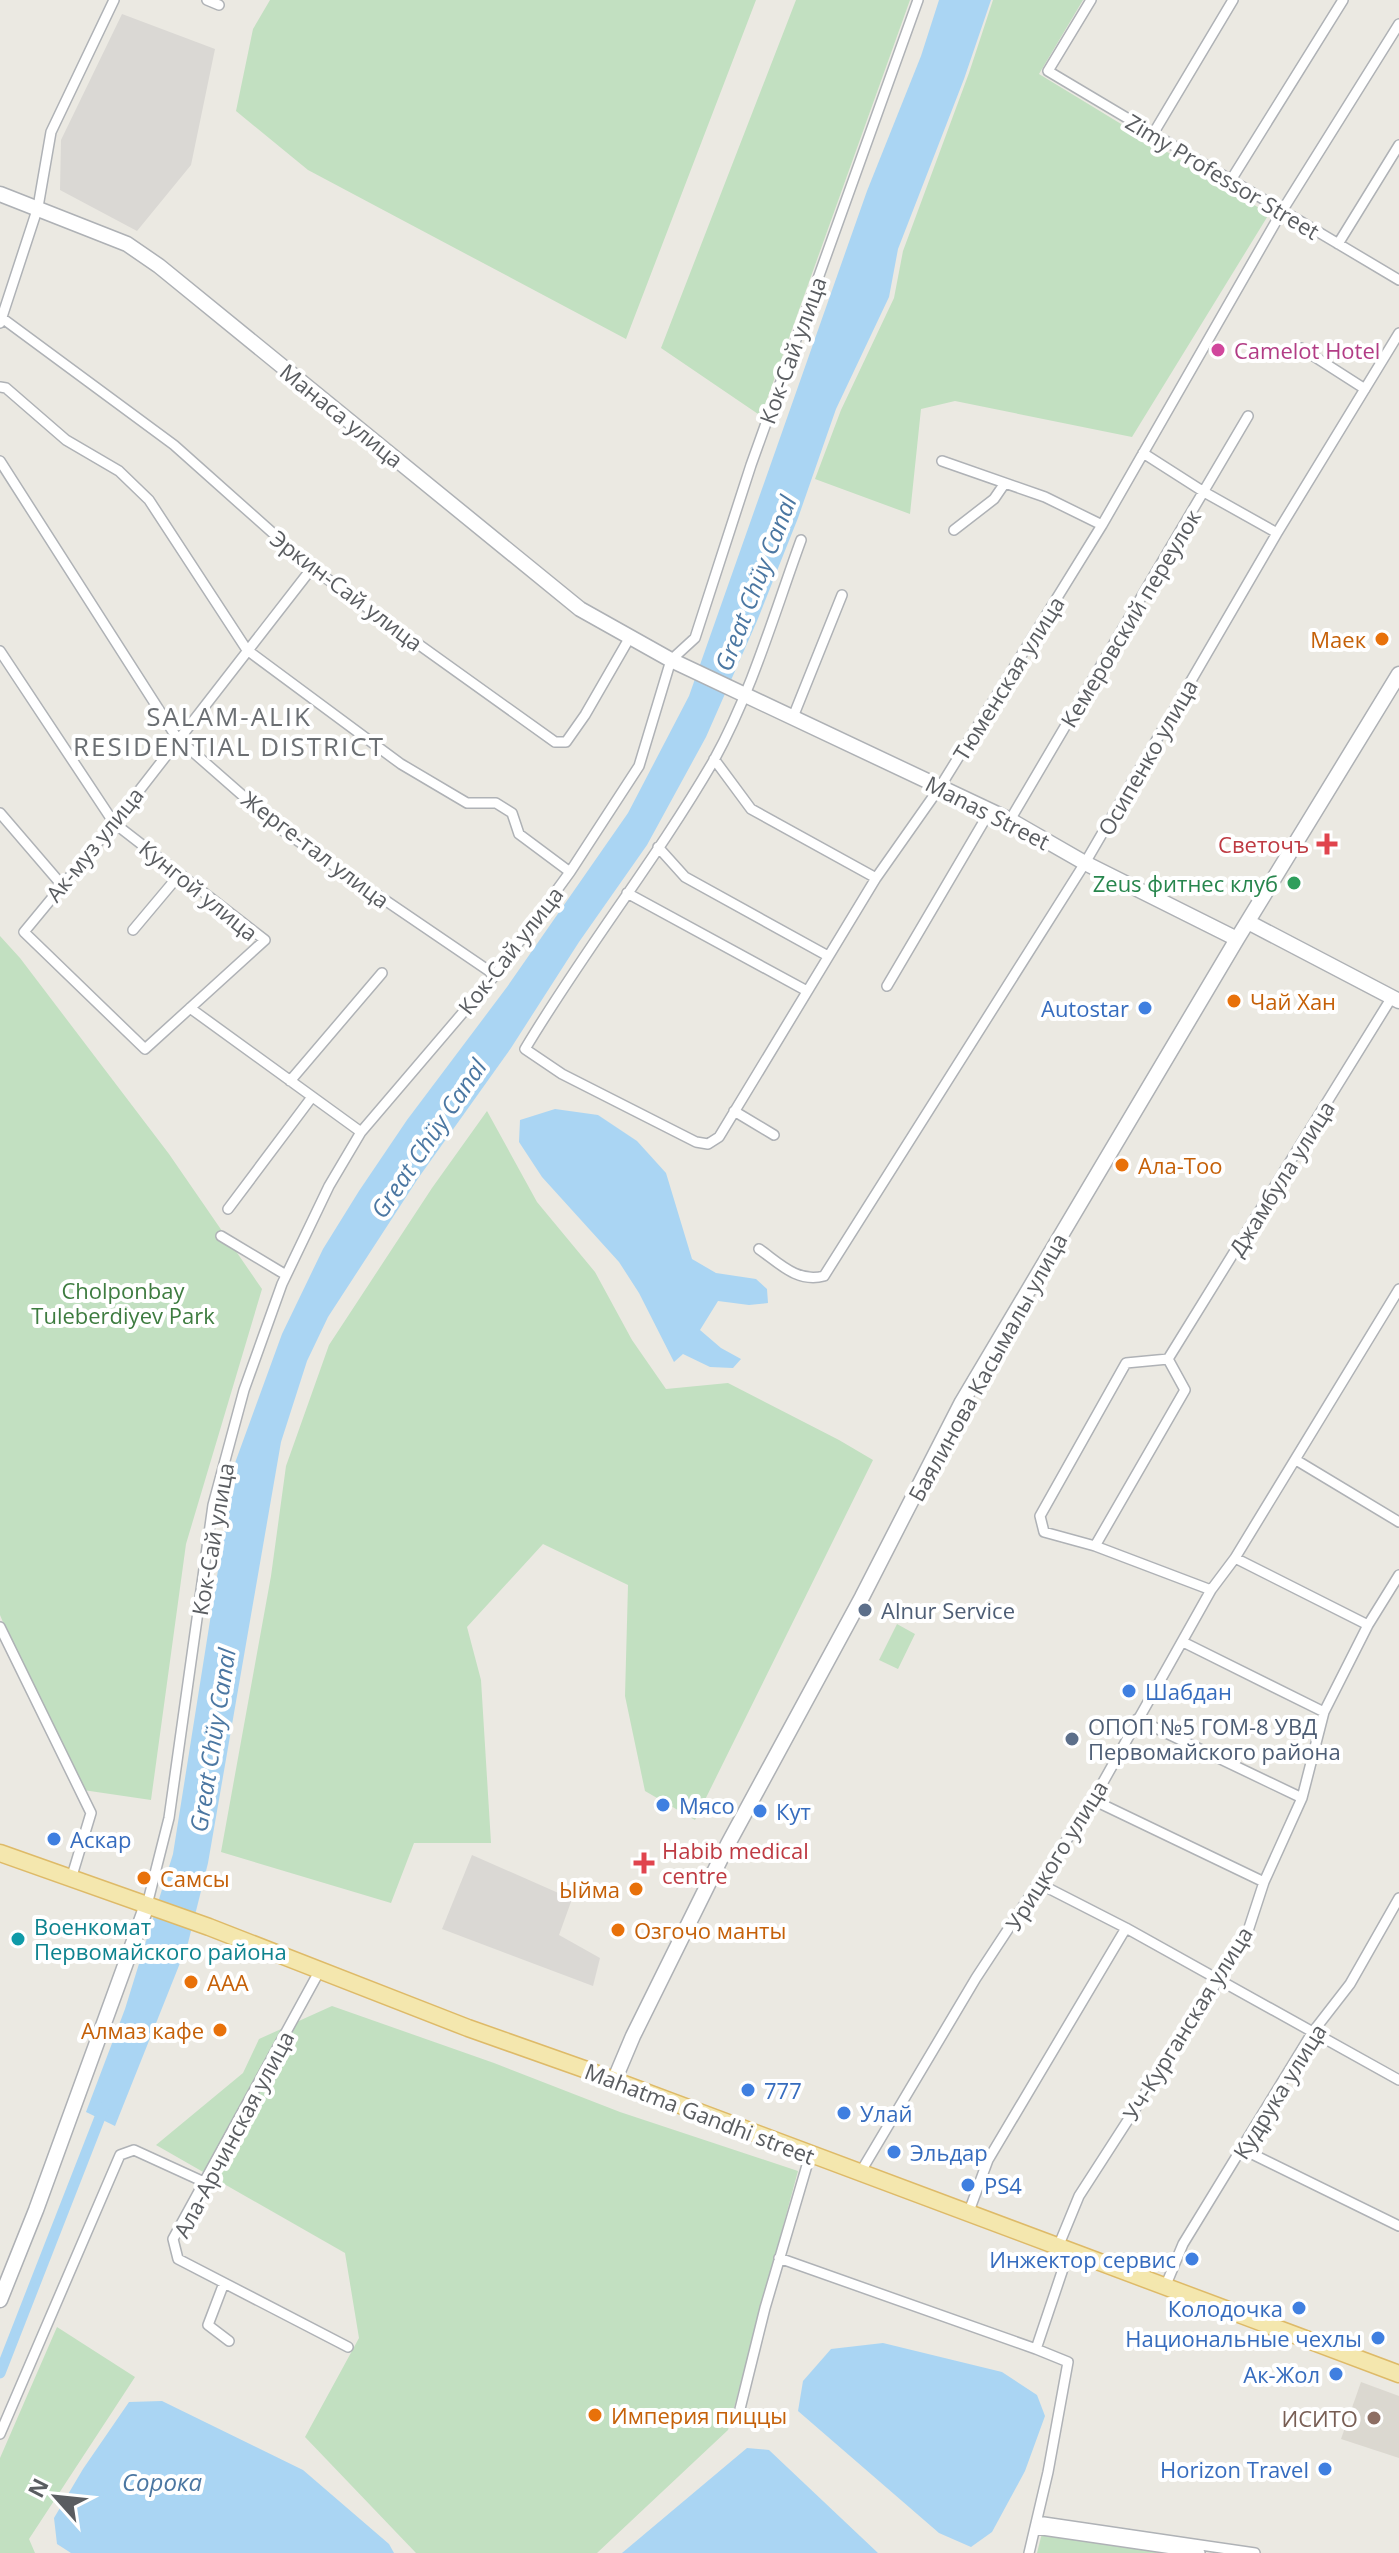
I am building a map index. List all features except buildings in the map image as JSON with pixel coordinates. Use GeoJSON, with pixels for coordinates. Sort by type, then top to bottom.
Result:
{"type":"FeatureCollection","features":[{"type":"Feature","properties":{"kind":"main road","name":"Mahatma Gandhi street"},"geometry":{"type":"LineString","coordinates":[[0,1853],[209,1927],[481,2033],[1399,2374]]}},
{"type":"Feature","properties":{"kind":"street"},"geometry":{"type":"LineString","coordinates":[[1,321],[3,302],[38,207],[51,132],[114,0]]}},
{"type":"Feature","properties":{"kind":"street"},"geometry":{"type":"LineString","coordinates":[[207,0],[219,5]]}},
{"type":"Feature","properties":{"kind":"street","name":"Кок-Сай улица"},"geometry":{"type":"LineString","coordinates":[[147,1905],[169,1818],[213,1505],[244,1390],[286,1275],[329,1186],[361,1132],[495,975],[570,872],[639,766],[671,660],[695,638],[751,465],[918,0]]}},
{"type":"Feature","properties":{"kind":"street","name":"Zimy Professor Street"},"geometry":{"type":"LineString","coordinates":[[1091,0],[1048,71],[1399,280]]}},
{"type":"Feature","properties":{"kind":"street"},"geometry":{"type":"LineString","coordinates":[[1153,134],[1233,0]]}},
{"type":"Feature","properties":{"kind":"street"},"geometry":{"type":"LineString","coordinates":[[1231,180],[1343,0]]}},
{"type":"Feature","properties":{"kind":"street","name":"Тюменская улица"},"geometry":{"type":"LineString","coordinates":[[627,893],[563,985],[525,1049],[562,1074],[696,1142],[708,1144],[719,1137],[876,878],[940,787],[1102,525],[1282,211],[1399,24]]}},
{"type":"Feature","properties":{"kind":"street"},"geometry":{"type":"LineString","coordinates":[[1338,244],[1399,145]]}},
{"type":"Feature","properties":{"kind":"street","name":"Манаса улица"},"geometry":{"type":"LineString","coordinates":[[0,194],[127,244],[159,266],[580,609],[687,668]]}},
{"type":"Feature","properties":{"kind":"street","name":"Эркин-Сай улица"},"geometry":{"type":"LineString","coordinates":[[1,321],[174,445],[312,568],[555,742],[566,742],[630,637]]}},
{"type":"Feature","properties":{"kind":"street","name":"Осипенко улица"},"geometry":{"type":"LineString","coordinates":[[759,1249],[799,1277],[811,1279],[824,1276],[1085,863],[1277,533],[1399,333]]}},
{"type":"Feature","properties":{"kind":"street"},"geometry":{"type":"LineString","coordinates":[[1301,348],[1365,389]]}},
{"type":"Feature","properties":{"kind":"street"},"geometry":{"type":"LineString","coordinates":[[0,387],[6,388],[66,440],[119,471],[149,500],[247,650],[401,764],[467,803],[496,803],[512,813],[519,834],[570,872]]}},
{"type":"Feature","properties":{"kind":"street","name":"Кемеровский переулок"},"geometry":{"type":"LineString","coordinates":[[1010,820],[1248,416]]}},
{"type":"Feature","properties":{"kind":"street"},"geometry":{"type":"LineString","coordinates":[[1143,453],[1277,533]]}},
{"type":"Feature","properties":{"kind":"street","name":"Жерге-тал улица"},"geometry":{"type":"LineString","coordinates":[[0,461],[177,738],[282,830],[495,975]]}},
{"type":"Feature","properties":{"kind":"street"},"geometry":{"type":"LineString","coordinates":[[942,461],[1045,497],[1102,525]]}},
{"type":"Feature","properties":{"kind":"street"},"geometry":{"type":"LineString","coordinates":[[954,530],[994,499],[1005,483]]}},
{"type":"Feature","properties":{"kind":"street"},"geometry":{"type":"LineString","coordinates":[[801,540],[714,759],[627,893],[807,991]]}},
{"type":"Feature","properties":{"kind":"street","name":"Ак-муз улица"},"geometry":{"type":"LineString","coordinates":[[24,932],[114,823],[312,568]]}},
{"type":"Feature","properties":{"kind":"street"},"geometry":{"type":"LineString","coordinates":[[793,717],[842,595]]}},
{"type":"Feature","properties":{"kind":"street","name":"Кунгой улица"},"geometry":{"type":"LineString","coordinates":[[0,651],[114,823],[265,940],[145,1049],[24,932]]}},
{"type":"Feature","properties":{"kind":"street","name":"Manas Street"},"geometry":{"type":"LineString","coordinates":[[687,668],[1010,820],[1085,863],[1237,939]]}},
{"type":"Feature","properties":{"kind":"street","name":"Баялинова Касымалы улица"},"geometry":{"type":"LineString","coordinates":[[614,2081],[728,1844],[862,1597],[962,1402],[1237,939],[1399,674]]}},
{"type":"Feature","properties":{"kind":"street"},"geometry":{"type":"LineString","coordinates":[[714,759],[751,809],[876,878]]}},
{"type":"Feature","properties":{"kind":"street"},"geometry":{"type":"LineString","coordinates":[[887,986],[990,811]]}},
{"type":"Feature","properties":{"kind":"street"},"geometry":{"type":"LineString","coordinates":[[0,813],[61,884]]}},
{"type":"Feature","properties":{"kind":"street"},"geometry":{"type":"LineString","coordinates":[[658,847],[685,877],[828,956]]}},
{"type":"Feature","properties":{"kind":"street"},"geometry":{"type":"LineString","coordinates":[[133,930],[180,874]]}},
{"type":"Feature","properties":{"kind":"street"},"geometry":{"type":"LineString","coordinates":[[1248,922],[1396,999]]}},
{"type":"Feature","properties":{"kind":"street"},"geometry":{"type":"LineString","coordinates":[[290,1081],[382,973]]}},
{"type":"Feature","properties":{"kind":"street","name":"Джамбула улица"},"geometry":{"type":"LineString","coordinates":[[1168,1359],[1396,999]]}},
{"type":"Feature","properties":{"kind":"street"},"geometry":{"type":"LineString","coordinates":[[190,1008],[361,1132]]}},
{"type":"Feature","properties":{"kind":"street"},"geometry":{"type":"LineString","coordinates":[[228,1209],[312,1097]]}},
{"type":"Feature","properties":{"kind":"street"},"geometry":{"type":"LineString","coordinates":[[734,1111],[774,1135]]}},
{"type":"Feature","properties":{"kind":"street"},"geometry":{"type":"LineString","coordinates":[[221,1236],[286,1275]]}},
{"type":"Feature","properties":{"kind":"street","name":"Урицкого улица"},"geometry":{"type":"LineString","coordinates":[[860,2173],[976,1978],[1093,1800],[1211,1590],[1235,1558],[1399,1289]]}},
{"type":"Feature","properties":{"kind":"street"},"geometry":{"type":"LineString","coordinates":[[1095,1546],[1185,1390],[1168,1359],[1126,1363],[1040,1516],[1044,1532],[1095,1546],[1211,1590]]}},
{"type":"Feature","properties":{"kind":"street"},"geometry":{"type":"LineString","coordinates":[[1296,1460],[1399,1522]]}},
{"type":"Feature","properties":{"kind":"street"},"geometry":{"type":"LineString","coordinates":[[1235,1558],[1368,1625]]}},
{"type":"Feature","properties":{"kind":"street","name":"Уч-Курганская улица"},"geometry":{"type":"LineString","coordinates":[[1036,2349],[1079,2196],[1246,1937],[1264,1882],[1302,1798],[1324,1712],[1368,1625],[1399,1575]]}},
{"type":"Feature","properties":{"kind":"street"},"geometry":{"type":"LineString","coordinates":[[0,1627],[91,1813],[71,1879]]}},
{"type":"Feature","properties":{"kind":"street"},"geometry":{"type":"LineString","coordinates":[[1183,1642],[1324,1712]]}},
{"type":"Feature","properties":{"kind":"street"},"geometry":{"type":"LineString","coordinates":[[1137,1719],[1302,1798]]}},
{"type":"Feature","properties":{"kind":"street"},"geometry":{"type":"LineString","coordinates":[[1093,1800],[1264,1882]]}},
{"type":"Feature","properties":{"kind":"street"},"geometry":{"type":"LineString","coordinates":[[1040,1884],[1126,1928],[1399,2080]]}},
{"type":"Feature","properties":{"kind":"street","name":"Кудрука улица"},"geometry":{"type":"LineString","coordinates":[[1165,2287],[1183,2244],[1312,2033],[1350,1984],[1399,1898]]}},
{"type":"Feature","properties":{"kind":"street"},"geometry":{"type":"LineString","coordinates":[[0,2300],[147,1905]]}},
{"type":"Feature","properties":{"kind":"street"},"geometry":{"type":"LineString","coordinates":[[968,2214],[988,2160],[1126,1928]]}},
{"type":"Feature","properties":{"kind":"street","name":"Ала-Арчинская улица"},"geometry":{"type":"LineString","coordinates":[[320,1970],[173,2239],[178,2259],[348,2347]]}},
{"type":"Feature","properties":{"kind":"street"},"geometry":{"type":"LineString","coordinates":[[1242,2149],[1399,2226]]}},
{"type":"Feature","properties":{"kind":"street"},"geometry":{"type":"LineString","coordinates":[[0,2434],[120,2155],[134,2150],[204,2182]]}},
{"type":"Feature","properties":{"kind":"street"},"geometry":{"type":"LineString","coordinates":[[739,2413],[779,2258],[810,2155]]}},
{"type":"Feature","properties":{"kind":"street"},"geometry":{"type":"LineString","coordinates":[[779,2258],[1068,2362],[1029,2553]]}},
{"type":"Feature","properties":{"kind":"street"},"geometry":{"type":"LineString","coordinates":[[224,2283],[208,2325],[229,2341]]}},
{"type":"Feature","properties":{"kind":"street"},"geometry":{"type":"LineString","coordinates":[[1036,2525],[1200,2553]]}},
{"type":"Feature","properties":{"kind":"street"},"geometry":{"type":"LineString","coordinates":[[1036,2525],[1255,2553]]}},
{"type":"Feature","properties":{"kind":"shaded area"},"geometry":{"type":"Polygon","coordinates":[[[122,14],[215,49],[191,165],[137,231],[60,190],[61,140],[122,14]]]}},
{"type":"Feature","properties":{"kind":"shaded area"},"geometry":{"type":"Polygon","coordinates":[[[472,1855],[572,1899],[559,1935],[600,1958],[593,1986],[442,1929],[472,1855]]]}},
{"type":"Feature","properties":{"kind":"shaded area","name":"ИСИТО"},"geometry":{"type":"Polygon","coordinates":[[[1361,2382],[1399,2396],[1399,2458],[1341,2439],[1361,2382]]]}},
{"type":"Feature","properties":{"kind":"green space"},"geometry":{"type":"Polygon","coordinates":[[[270,0],[756,0],[626,339],[308,170],[236,111],[253,29],[270,0]]]}},
{"type":"Feature","properties":{"kind":"green space"},"geometry":{"type":"Polygon","coordinates":[[[796,0],[910,0],[761,416],[661,348],[796,0]]]}},
{"type":"Feature","properties":{"kind":"green space"},"geometry":{"type":"Polygon","coordinates":[[[993,0],[1083,0],[1039,74],[1269,214],[1132,437],[955,401],[921,409],[910,514],[815,479],[841,410],[894,298],[903,251],[993,0]]]}},
{"type":"Feature","properties":{"kind":"green space","name":"Cholponbay Tuleberdiyev Park"},"geometry":{"type":"Polygon","coordinates":[[[0,936],[169,1154],[262,1289],[186,1544],[151,1800],[83,1790],[0,1615],[0,936]]]}},
{"type":"Feature","properties":{"kind":"green space"},"geometry":{"type":"Polygon","coordinates":[[[487,1111],[537,1202],[595,1272],[632,1340],[666,1389],[728,1383],[873,1460],[695,1820],[645,1791],[625,1696],[628,1585],[543,1544],[467,1627],[481,1680],[491,1843],[414,1843],[391,1903],[221,1852],[271,1576],[286,1466],[329,1345],[432,1188],[487,1111]]]}},
{"type":"Feature","properties":{"kind":"green space"},"geometry":{"type":"Polygon","coordinates":[[[897,1624],[915,1634],[898,1669],[879,1660],[897,1624]]]}},
{"type":"Feature","properties":{"kind":"green space"},"geometry":{"type":"Polygon","coordinates":[[[332,2006],[494,2063],[620,2112],[798,2171],[728,2430],[597,2553],[416,2553],[305,2437],[359,2338],[345,2253],[156,2145],[243,2073],[259,2039],[332,2006]]]}},
{"type":"Feature","properties":{"kind":"green space"},"geometry":{"type":"Polygon","coordinates":[[[57,2327],[135,2377],[29,2539],[35,2553],[0,2553],[0,2458],[57,2327]]]}},
{"type":"Feature","properties":{"kind":"green space"},"geometry":{"type":"Polygon","coordinates":[[[1042,2533],[1162,2553],[1037,2553],[1042,2533]]]}},
{"type":"Feature","properties":{"kind":"water"},"geometry":{"type":"Polygon","coordinates":[[[939,0],[991,0],[898,249],[889,297],[836,409],[798,518],[706,737],[647,845],[579,942],[511,1048],[419,1177],[328,1317],[307,1361],[281,1442],[208,1863],[188,1943],[115,2126],[86,2112],[125,2009],[173,1854],[235,1463],[282,1334],[323,1249],[359,1191],[628,813],[689,696],[867,191],[921,56],[939,0]]]}},
{"type":"Feature","properties":{"kind":"water"},"geometry":{"type":"Polygon","coordinates":[[[555,1109],[598,1115],[637,1141],[666,1173],[692,1259],[716,1273],[756,1279],[767,1289],[768,1303],[749,1305],[718,1301],[700,1330],[721,1348],[741,1359],[733,1368],[710,1367],[683,1354],[674,1362],[639,1293],[619,1262],[542,1177],[519,1142],[520,1120],[555,1109]]]}},
{"type":"Feature","properties":{"kind":"water"},"geometry":{"type":"Polygon","coordinates":[[[883,2343],[1002,2372],[1037,2395],[1045,2416],[1025,2471],[992,2532],[971,2547],[939,2533],[798,2411],[803,2381],[831,2349],[883,2343]]]}},
{"type":"Feature","properties":{"kind":"water","name":"Сорока"},"geometry":{"type":"Polygon","coordinates":[[[162,2401],[303,2470],[389,2544],[394,2553],[71,2553],[57,2544],[54,2518],[129,2402],[162,2401]]]}},
{"type":"Feature","properties":{"kind":"water"},"geometry":{"type":"Polygon","coordinates":[[[747,2448],[769,2450],[878,2553],[622,2553],[747,2448]]]}},
{"type":"Feature","properties":{"kind":"waterway","name":"Great Chüy Canal"},"geometry":{"type":"LineString","coordinates":[[0,2373],[104,2107]]}},
{"type":"Feature","properties":{"kind":"place","name":"Camelot Hotel"},"geometry":{"type":"Point","coordinates":[1218,350]}},
{"type":"Feature","properties":{"kind":"place","name":"Маек"},"geometry":{"type":"Point","coordinates":[1382,639]}},
{"type":"Feature","properties":{"kind":"place","name":"Светочъ"},"geometry":{"type":"Point","coordinates":[1327,844]}},
{"type":"Feature","properties":{"kind":"place","name":"Zeus фитнес клуб"},"geometry":{"type":"Point","coordinates":[1294,883]}},
{"type":"Feature","properties":{"kind":"place","name":"Чай Хан"},"geometry":{"type":"Point","coordinates":[1234,1001]}},
{"type":"Feature","properties":{"kind":"place","name":"Autostar"},"geometry":{"type":"Point","coordinates":[1145,1008]}},
{"type":"Feature","properties":{"kind":"place","name":"Ала-Тоо"},"geometry":{"type":"Point","coordinates":[1122,1165]}},
{"type":"Feature","properties":{"kind":"place","name":"Alnur Service"},"geometry":{"type":"Point","coordinates":[865,1610]}},
{"type":"Feature","properties":{"kind":"place","name":"Шабдан"},"geometry":{"type":"Point","coordinates":[1129,1691]}},
{"type":"Feature","properties":{"kind":"place","name":"ОПОП №5 ГОМ-8 УВД Первомайского района"},"geometry":{"type":"Point","coordinates":[1072,1739]}},
{"type":"Feature","properties":{"kind":"place","name":"Мясо"},"geometry":{"type":"Point","coordinates":[663,1805]}},
{"type":"Feature","properties":{"kind":"place","name":"Кут"},"geometry":{"type":"Point","coordinates":[760,1811]}},
{"type":"Feature","properties":{"kind":"place","name":"Аскар"},"geometry":{"type":"Point","coordinates":[54,1839]}},
{"type":"Feature","properties":{"kind":"place","name":"Habib medical centre"},"geometry":{"type":"Point","coordinates":[644,1863]}},
{"type":"Feature","properties":{"kind":"place","name":"Самсы"},"geometry":{"type":"Point","coordinates":[144,1878]}},
{"type":"Feature","properties":{"kind":"place","name":"Ыйма"},"geometry":{"type":"Point","coordinates":[636,1889]}},
{"type":"Feature","properties":{"kind":"place","name":"Озгочо манты"},"geometry":{"type":"Point","coordinates":[618,1930]}},
{"type":"Feature","properties":{"kind":"place","name":"Военкомат Первомайского района"},"geometry":{"type":"Point","coordinates":[18,1939]}},
{"type":"Feature","properties":{"kind":"place","name":"ААА"},"geometry":{"type":"Point","coordinates":[191,1982]}},
{"type":"Feature","properties":{"kind":"place","name":"Алмаз кафе"},"geometry":{"type":"Point","coordinates":[220,2030]}},
{"type":"Feature","properties":{"kind":"place","name":"777"},"geometry":{"type":"Point","coordinates":[748,2090]}},
{"type":"Feature","properties":{"kind":"place","name":"Улай"},"geometry":{"type":"Point","coordinates":[844,2113]}},
{"type":"Feature","properties":{"kind":"place","name":"Эльдар"},"geometry":{"type":"Point","coordinates":[894,2152]}},
{"type":"Feature","properties":{"kind":"place","name":"PS4"},"geometry":{"type":"Point","coordinates":[968,2185]}},
{"type":"Feature","properties":{"kind":"place","name":"Инжектор сервис"},"geometry":{"type":"Point","coordinates":[1192,2259]}},
{"type":"Feature","properties":{"kind":"place","name":"Колодочка"},"geometry":{"type":"Point","coordinates":[1299,2308]}},
{"type":"Feature","properties":{"kind":"place","name":"Национальные чехлы"},"geometry":{"type":"Point","coordinates":[1378,2338]}},
{"type":"Feature","properties":{"kind":"place","name":"Ак-Жол"},"geometry":{"type":"Point","coordinates":[1336,2374]}},
{"type":"Feature","properties":{"kind":"place","name":"Империя пиццы"},"geometry":{"type":"Point","coordinates":[595,2415]}},
{"type":"Feature","properties":{"kind":"place","name":"ИСИТО"},"geometry":{"type":"Point","coordinates":[1374,2418]}},
{"type":"Feature","properties":{"kind":"place","name":"Horizon Travel"},"geometry":{"type":"Point","coordinates":[1325,2469]}},
{"type":"Feature","properties":{"kind":"district","name":"SALAM-ALIK RESIDENTIAL DISTRICT"},"geometry":{"type":"Point","coordinates":[229,731]}}]}
